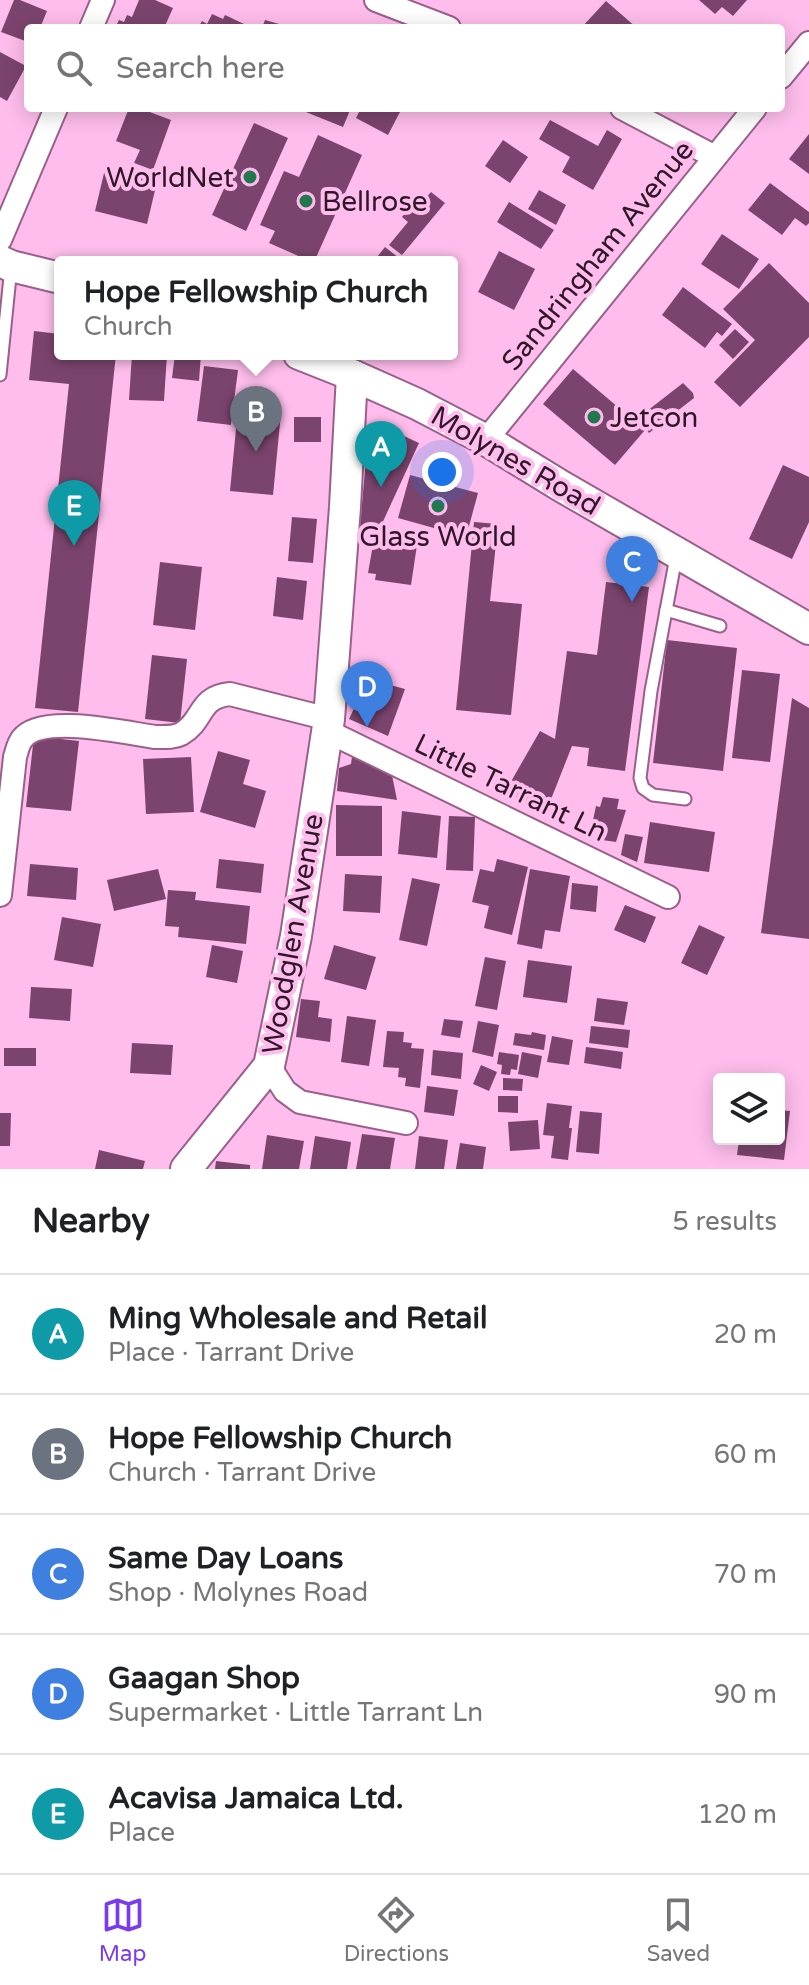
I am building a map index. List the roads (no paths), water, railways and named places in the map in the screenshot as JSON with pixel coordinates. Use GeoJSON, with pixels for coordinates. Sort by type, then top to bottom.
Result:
{"type":"FeatureCollection","features":[{"type":"Feature","properties":{"kind":"street"},"geometry":{"type":"LineString","coordinates":[[93,24],[103,0]]}},
{"type":"Feature","properties":{"kind":"street"},"geometry":{"type":"LineString","coordinates":[[376,0],[439,24]]}},
{"type":"Feature","properties":{"kind":"street"},"geometry":{"type":"LineString","coordinates":[[785,72],[809,43]]}},
{"type":"Feature","properties":{"kind":"street"},"geometry":{"type":"LineString","coordinates":[[54,276],[4,256],[55,112]]}},
{"type":"Feature","properties":{"kind":"street"},"geometry":{"type":"LineString","coordinates":[[630,112],[715,157]]}},
{"type":"Feature","properties":{"kind":"street","name":"Sandringham Avenue"},"geometry":{"type":"LineString","coordinates":[[486,440],[752,112]]}},
{"type":"Feature","properties":{"kind":"street","name":"Molynes Road"},"geometry":{"type":"LineString","coordinates":[[314,360],[417,404],[486,440],[809,629]]}},
{"type":"Feature","properties":{"kind":"street","name":"Woodglen Avenue"},"geometry":{"type":"LineString","coordinates":[[186,1169],[269,1066],[296,936],[328,725],[352,375]]}},
{"type":"Feature","properties":{"kind":"street","name":"Little Tarrant Ln"},"geometry":{"type":"LineString","coordinates":[[0,895],[15,757],[22,738],[32,731],[66,725],[155,737],[180,735],[191,726],[211,699],[230,694],[328,725],[668,897]]}},
{"type":"Feature","properties":{"kind":"street"},"geometry":{"type":"LineString","coordinates":[[269,1066],[285,1091],[300,1102],[406,1123]]}},
{"type":"Feature","properties":{"kind":"lane"},"geometry":{"type":"LineString","coordinates":[[0,375],[4,256]]}},
{"type":"Feature","properties":{"kind":"lane"},"geometry":{"type":"LineString","coordinates":[[676,553],[651,691],[640,778],[643,788],[653,795],[685,799]]}},
{"type":"Feature","properties":{"kind":"lane"},"geometry":{"type":"LineString","coordinates":[[666,610],[720,626]]}},
{"type":"Feature","properties":{"kind":"place","name":"WorldNet"},"geometry":{"type":"Point","coordinates":[250,177]}},
{"type":"Feature","properties":{"kind":"place","name":"Bellrose"},"geometry":{"type":"Point","coordinates":[306,201]}},
{"type":"Feature","properties":{"kind":"place","name":"Jetcon"},"geometry":{"type":"Point","coordinates":[594,417]}},
{"type":"Feature","properties":{"kind":"place","name":"Hope Fellowship Church"},"geometry":{"type":"Point","coordinates":[256,452]}},
{"type":"Feature","properties":{"kind":"place","name":"Ming Wholesale and Retail"},"geometry":{"type":"Point","coordinates":[381,487]}},
{"type":"Feature","properties":{"kind":"place","name":"Glass World"},"geometry":{"type":"Point","coordinates":[438,506]}},
{"type":"Feature","properties":{"kind":"place","name":"Acavisa Jamaica Ltd."},"geometry":{"type":"Point","coordinates":[74,546]}},
{"type":"Feature","properties":{"kind":"place","name":"Same Day Loans"},"geometry":{"type":"Point","coordinates":[632,602]}},
{"type":"Feature","properties":{"kind":"place","name":"Gaagan Shop"},"geometry":{"type":"Point","coordinates":[367,727]}}]}
